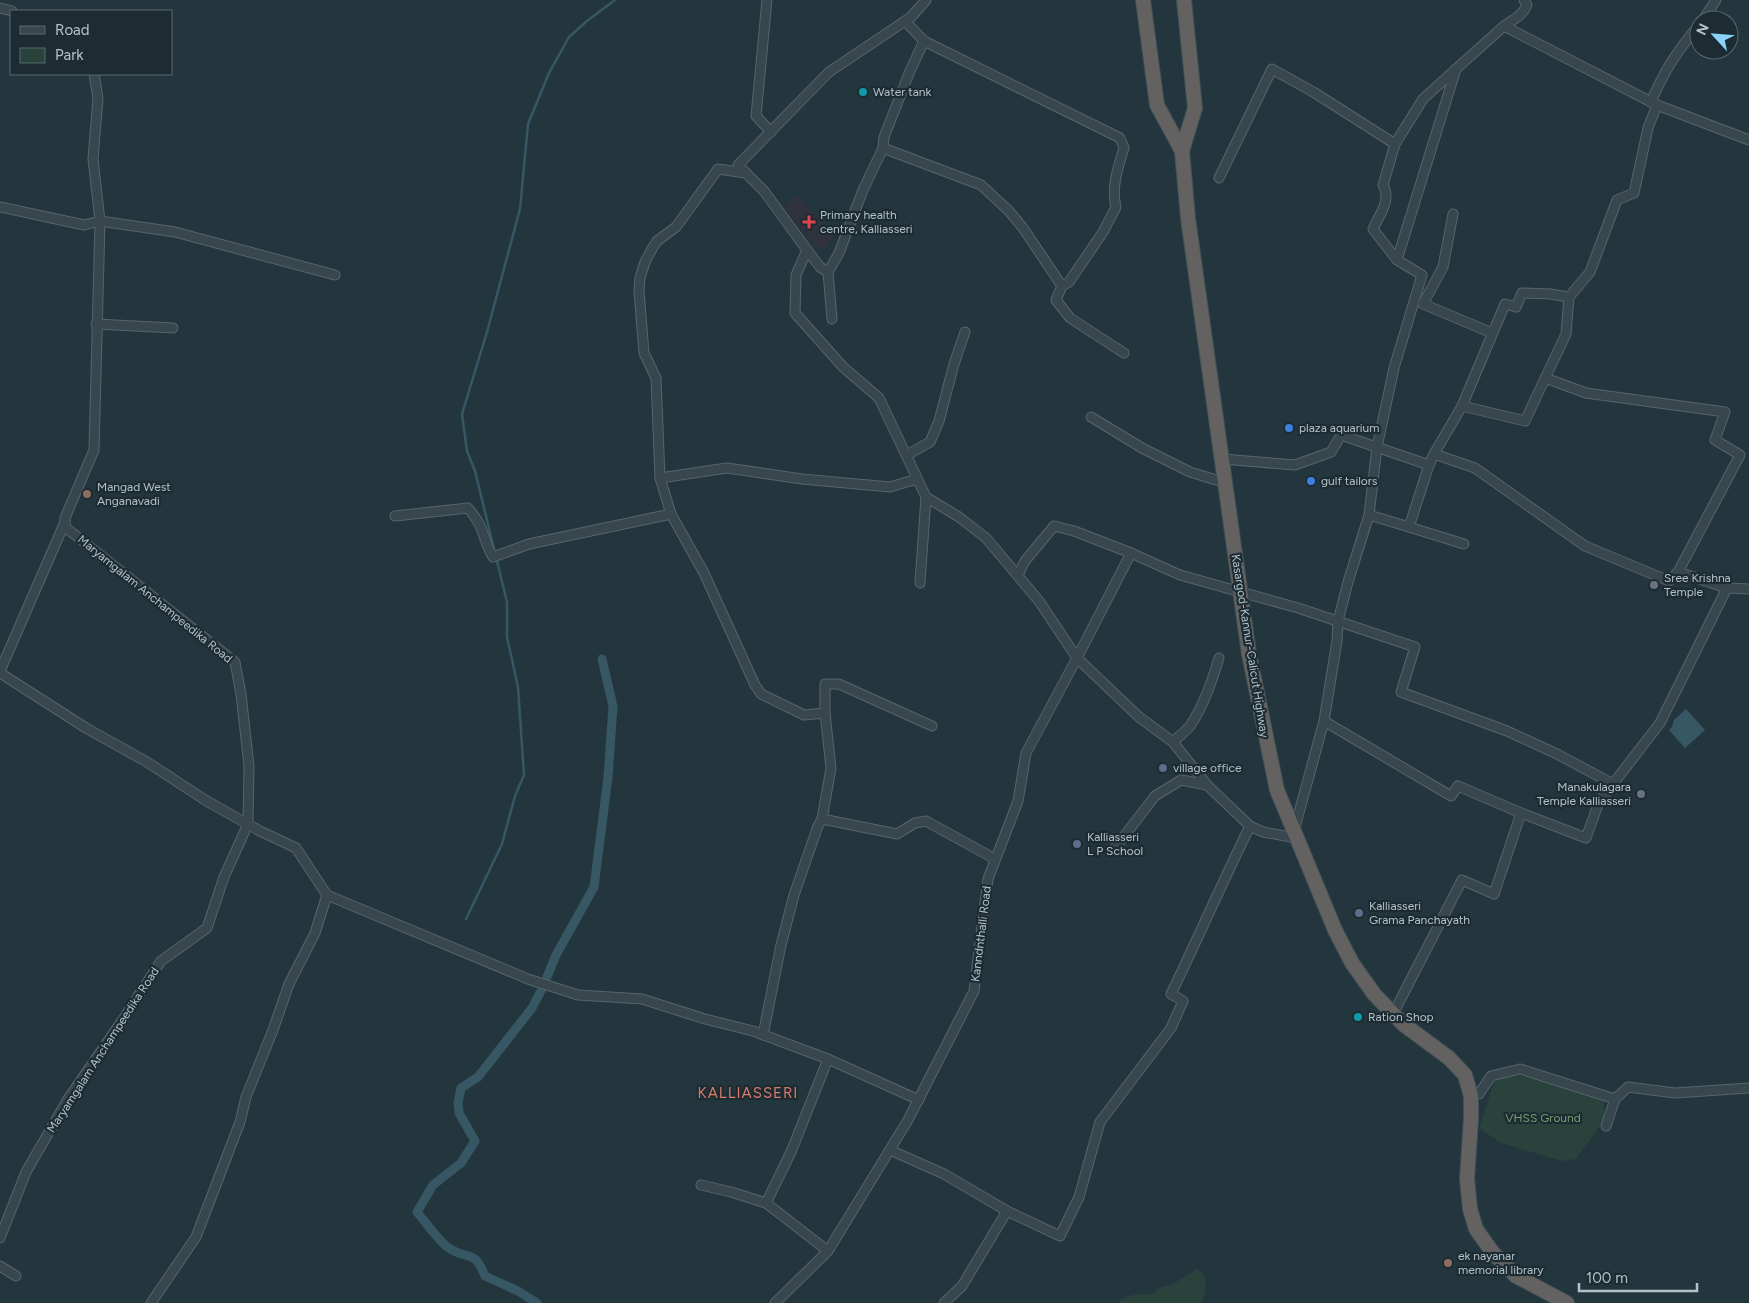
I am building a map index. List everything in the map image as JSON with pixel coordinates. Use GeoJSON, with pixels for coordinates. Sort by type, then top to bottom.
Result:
{"type":"FeatureCollection","features":[{"type":"Feature","properties":{"kind":"highway","name":"Kasargod-Kannur-Calicut Highway"},"geometry":{"type":"LineString","coordinates":[[1144,0],[1157,105],[1182,152]]}},
{"type":"Feature","properties":{"kind":"highway","name":"Kasargod-Kannur-Calicut Highway"},"geometry":{"type":"LineString","coordinates":[[1184,0],[1195,108],[1182,152],[1188,218],[1249,654],[1277,790],[1335,930],[1352,963],[1374,994],[1393,1014],[1403,1024],[1449,1058],[1464,1075],[1471,1096],[1467,1179],[1470,1209],[1476,1229],[1493,1253],[1516,1276],[1567,1303]]}},
{"type":"Feature","properties":{"kind":"street"},"geometry":{"type":"LineString","coordinates":[[767,0],[756,116],[772,132]]}},
{"type":"Feature","properties":{"kind":"street"},"geometry":{"type":"LineString","coordinates":[[828,272],[820,267],[764,192],[738,165],[828,72],[911,16],[926,0]]}},
{"type":"Feature","properties":{"kind":"street"},"geometry":{"type":"LineString","coordinates":[[926,497],[959,517],[986,538],[1039,601],[1077,658],[1139,717],[1173,742],[1207,785],[1250,826],[1263,832],[1295,836],[1324,721],[1337,642],[1338,621],[1369,515],[1377,447],[1394,368],[1422,275],[1397,260],[1373,229],[1388,198],[1387,191],[1383,185],[1395,144],[1423,99],[1504,26],[1521,15],[1527,4],[1524,0]]}},
{"type":"Feature","properties":{"kind":"street"},"geometry":{"type":"LineString","coordinates":[[905,20],[924,41],[1120,138],[1124,148],[1116,172],[1114,200],[1116,207],[1093,246],[1068,282],[1062,286],[1056,300],[1070,318],[1124,353]]}},
{"type":"Feature","properties":{"kind":"street"},"geometry":{"type":"LineString","coordinates":[[1504,26],[1654,104],[1749,140]]}},
{"type":"Feature","properties":{"kind":"street"},"geometry":{"type":"LineString","coordinates":[[1462,406],[1525,421],[1566,334],[1568,297],[1590,272],[1617,200],[1634,193],[1660,82],[1673,57],[1689,37]]}},
{"type":"Feature","properties":{"kind":"street"},"geometry":{"type":"LineString","coordinates":[[832,319],[828,272],[839,254],[863,190],[883,148],[884,137],[910,71],[924,41]]}},
{"type":"Feature","properties":{"kind":"street"},"geometry":{"type":"LineString","coordinates":[[1219,178],[1272,69],[1315,93],[1395,144]]}},
{"type":"Feature","properties":{"kind":"street"},"geometry":{"type":"LineString","coordinates":[[1397,260],[1456,70]]}},
{"type":"Feature","properties":{"kind":"street"},"geometry":{"type":"LineString","coordinates":[[94,75],[98,98],[93,159],[100,221],[94,450],[0,672],[86,728],[147,762],[205,800],[296,848],[327,895],[528,979],[578,995],[642,999],[763,1034],[828,1059],[919,1100]]}},
{"type":"Feature","properties":{"kind":"street"},"geometry":{"type":"LineString","coordinates":[[883,148],[982,185],[1009,211],[1023,228],[1062,286]]}},
{"type":"Feature","properties":{"kind":"street"},"geometry":{"type":"LineString","coordinates":[[746,173],[718,169],[676,226],[652,247],[640,278],[639,291],[644,353],[656,378],[660,478],[671,514],[704,573],[755,685],[761,694],[804,715],[825,714]]}},
{"type":"Feature","properties":{"kind":"street"},"geometry":{"type":"LineString","coordinates":[[0,207],[84,225],[100,221],[175,232],[335,275]]}},
{"type":"Feature","properties":{"kind":"street"},"geometry":{"type":"LineString","coordinates":[[1453,214],[1443,267],[1423,304],[1492,333]]}},
{"type":"Feature","properties":{"kind":"street"},"geometry":{"type":"LineString","coordinates":[[807,250],[796,275],[796,313],[843,367],[879,398],[926,497],[920,583]]}},
{"type":"Feature","properties":{"kind":"street"},"geometry":{"type":"LineString","coordinates":[[1409,527],[1429,465],[1462,406],[1505,304],[1516,307],[1522,293],[1568,297]]}},
{"type":"Feature","properties":{"kind":"street"},"geometry":{"type":"LineString","coordinates":[[96,324],[173,328]]}},
{"type":"Feature","properties":{"kind":"street"},"geometry":{"type":"LineString","coordinates":[[907,455],[930,442],[939,421],[954,364],[965,332]]}},
{"type":"Feature","properties":{"kind":"street"},"geometry":{"type":"LineString","coordinates":[[1434,454],[1475,468],[1585,546],[1669,580],[1678,572],[1740,455],[1715,440],[1725,412],[1586,393],[1545,378]]}},
{"type":"Feature","properties":{"kind":"street"},"geometry":{"type":"LineString","coordinates":[[1091,417],[1142,448],[1190,472],[1226,483]]}},
{"type":"Feature","properties":{"kind":"street"},"geometry":{"type":"LineString","coordinates":[[1222,459],[1295,465],[1330,452],[1341,435],[1429,465]]}},
{"type":"Feature","properties":{"kind":"street"},"geometry":{"type":"LineString","coordinates":[[660,478],[727,468],[802,479],[890,487],[917,479]]}},
{"type":"Feature","properties":{"kind":"street"},"geometry":{"type":"LineString","coordinates":[[394,516],[468,508],[483,532],[487,545],[498,555],[529,544],[671,514]]}},
{"type":"Feature","properties":{"kind":"street"},"geometry":{"type":"LineString","coordinates":[[1369,515],[1464,544]]}},
{"type":"Feature","properties":{"kind":"street","name":"Maryamgalam Anchampeedika Road"},"geometry":{"type":"LineString","coordinates":[[0,1238],[26,1172],[68,1099],[161,961],[207,928],[224,877],[248,824],[249,766],[236,662],[65,527],[65,522]]}},
{"type":"Feature","properties":{"kind":"street"},"geometry":{"type":"LineString","coordinates":[[1018,575],[1025,561],[1054,526],[1074,531],[1130,553],[1180,576],[1338,621],[1415,647],[1401,692],[1507,731],[1557,754],[1613,784]]}},
{"type":"Feature","properties":{"kind":"street","name":"Kanndnthalli Road"},"geometry":{"type":"LineString","coordinates":[[775,1303],[828,1251],[919,1100],[974,991],[988,879],[1018,801],[1026,753],[1130,553]]}},
{"type":"Feature","properties":{"kind":"street"},"geometry":{"type":"LineString","coordinates":[[1678,572],[1727,588],[1749,589]]}},
{"type":"Feature","properties":{"kind":"street"},"geometry":{"type":"LineString","coordinates":[[1324,721],[1450,796],[1458,786],[1586,838],[1599,802],[1660,723],[1727,588]]}},
{"type":"Feature","properties":{"kind":"street"},"geometry":{"type":"LineString","coordinates":[[1173,742],[1189,727],[1204,700],[1220,658]]}},
{"type":"Feature","properties":{"kind":"street"},"geometry":{"type":"LineString","coordinates":[[763,1034],[781,945],[794,895],[822,819],[831,768],[825,714],[826,684],[838,684],[932,726]]}},
{"type":"Feature","properties":{"kind":"street"},"geometry":{"type":"LineString","coordinates":[[1114,848],[1155,796],[1181,780],[1207,785]]}},
{"type":"Feature","properties":{"kind":"street"},"geometry":{"type":"LineString","coordinates":[[1393,1014],[1462,880],[1494,894],[1521,813]]}},
{"type":"Feature","properties":{"kind":"street"},"geometry":{"type":"LineString","coordinates":[[822,819],[897,834],[915,823],[926,821],[996,859]]}},
{"type":"Feature","properties":{"kind":"street"},"geometry":{"type":"LineString","coordinates":[[890,1150],[944,1174],[1007,1211],[1060,1236],[1078,1196],[1100,1122],[1171,1028],[1183,1001],[1171,994],[1203,927],[1219,888],[1250,826]]}},
{"type":"Feature","properties":{"kind":"street"},"geometry":{"type":"LineString","coordinates":[[151,1303],[196,1236],[240,1122],[246,1097],[289,984],[315,933],[327,895]]}},
{"type":"Feature","properties":{"kind":"street"},"geometry":{"type":"LineString","coordinates":[[766,1203],[791,1152],[828,1059]]}},
{"type":"Feature","properties":{"kind":"street"},"geometry":{"type":"LineString","coordinates":[[1471,1096],[1479,1094],[1491,1076],[1520,1069],[1615,1099]]}},
{"type":"Feature","properties":{"kind":"street"},"geometry":{"type":"LineString","coordinates":[[1606,1126],[1615,1099],[1628,1087],[1675,1092],[1749,1088]]}},
{"type":"Feature","properties":{"kind":"street"},"geometry":{"type":"LineString","coordinates":[[701,1186],[731,1192],[766,1203],[828,1251]]}},
{"type":"Feature","properties":{"kind":"street"},"geometry":{"type":"LineString","coordinates":[[944,1303],[962,1286],[1007,1211]]}},
{"type":"Feature","properties":{"kind":"street"},"geometry":{"type":"LineString","coordinates":[[0,1266],[16,1276]]}},
{"type":"Feature","properties":{"kind":"shaded area","name":"Primary health centre, Kalliasseri"},"geometry":{"type":"Polygon","coordinates":[[[797,195],[835,237],[821,251],[784,208],[797,195]]]}},
{"type":"Feature","properties":{"kind":"green space","name":"VHSS Ground"},"geometry":{"type":"Polygon","coordinates":[[[1508,1074],[1581,1092],[1604,1102],[1604,1120],[1576,1159],[1562,1161],[1501,1143],[1479,1128],[1494,1082],[1508,1074]]]}},
{"type":"Feature","properties":{"kind":"green space"},"geometry":{"type":"Polygon","coordinates":[[[1197,1269],[1204,1276],[1206,1285],[1202,1303],[1118,1303],[1128,1296],[1150,1295],[1161,1287],[1171,1285],[1197,1269]]]}},
{"type":"Feature","properties":{"kind":"water"},"geometry":{"type":"Polygon","coordinates":[[[1686,709],[1705,730],[1685,748],[1669,730],[1674,720],[1686,709]]]}},
{"type":"Feature","properties":{"kind":"waterway"},"geometry":{"type":"LineString","coordinates":[[466,919],[502,844],[515,796],[524,775],[518,687],[507,637],[507,602],[475,471],[467,451],[462,414],[487,332],[520,209],[528,124],[549,73],[569,37],[615,0]]}},
{"type":"Feature","properties":{"kind":"waterway"},"geometry":{"type":"LineString","coordinates":[[547,977],[556,955],[594,887],[608,777],[613,706],[602,659]]}},
{"type":"Feature","properties":{"kind":"waterway"},"geometry":{"type":"LineString","coordinates":[[537,1303],[518,1291],[485,1276],[477,1261],[446,1246],[417,1212],[433,1185],[461,1163],[475,1141],[459,1113],[458,1103],[461,1088],[478,1077],[532,1008],[542,989]]}},
{"type":"Feature","properties":{"kind":"place","name":"Water tank"},"geometry":{"type":"Point","coordinates":[863,92]}},
{"type":"Feature","properties":{"kind":"place","name":"Primary health centre, Kalliasseri"},"geometry":{"type":"Point","coordinates":[809,222]}},
{"type":"Feature","properties":{"kind":"place","name":"plaza aquarium"},"geometry":{"type":"Point","coordinates":[1289,428]}},
{"type":"Feature","properties":{"kind":"place","name":"gulf tailors"},"geometry":{"type":"Point","coordinates":[1311,481]}},
{"type":"Feature","properties":{"kind":"place","name":"Mangad West Anganavadi"},"geometry":{"type":"Point","coordinates":[87,494]}},
{"type":"Feature","properties":{"kind":"place","name":"Sree Krishna Temple"},"geometry":{"type":"Point","coordinates":[1654,585]}},
{"type":"Feature","properties":{"kind":"place","name":"village office"},"geometry":{"type":"Point","coordinates":[1163,768]}},
{"type":"Feature","properties":{"kind":"place","name":"Manakulagara Temple Kalliasseri"},"geometry":{"type":"Point","coordinates":[1641,794]}},
{"type":"Feature","properties":{"kind":"place","name":"Kalliasseri L P School"},"geometry":{"type":"Point","coordinates":[1077,844]}},
{"type":"Feature","properties":{"kind":"place","name":"Kalliasseri Grama Panchayath"},"geometry":{"type":"Point","coordinates":[1359,913]}},
{"type":"Feature","properties":{"kind":"place","name":"Ration Shop"},"geometry":{"type":"Point","coordinates":[1358,1017]}},
{"type":"Feature","properties":{"kind":"place","name":"ek nayanar memorial library"},"geometry":{"type":"Point","coordinates":[1448,1263]}},
{"type":"Feature","properties":{"kind":"district","name":"KALLIASSERI"},"geometry":{"type":"Point","coordinates":[748,1093]}}]}
